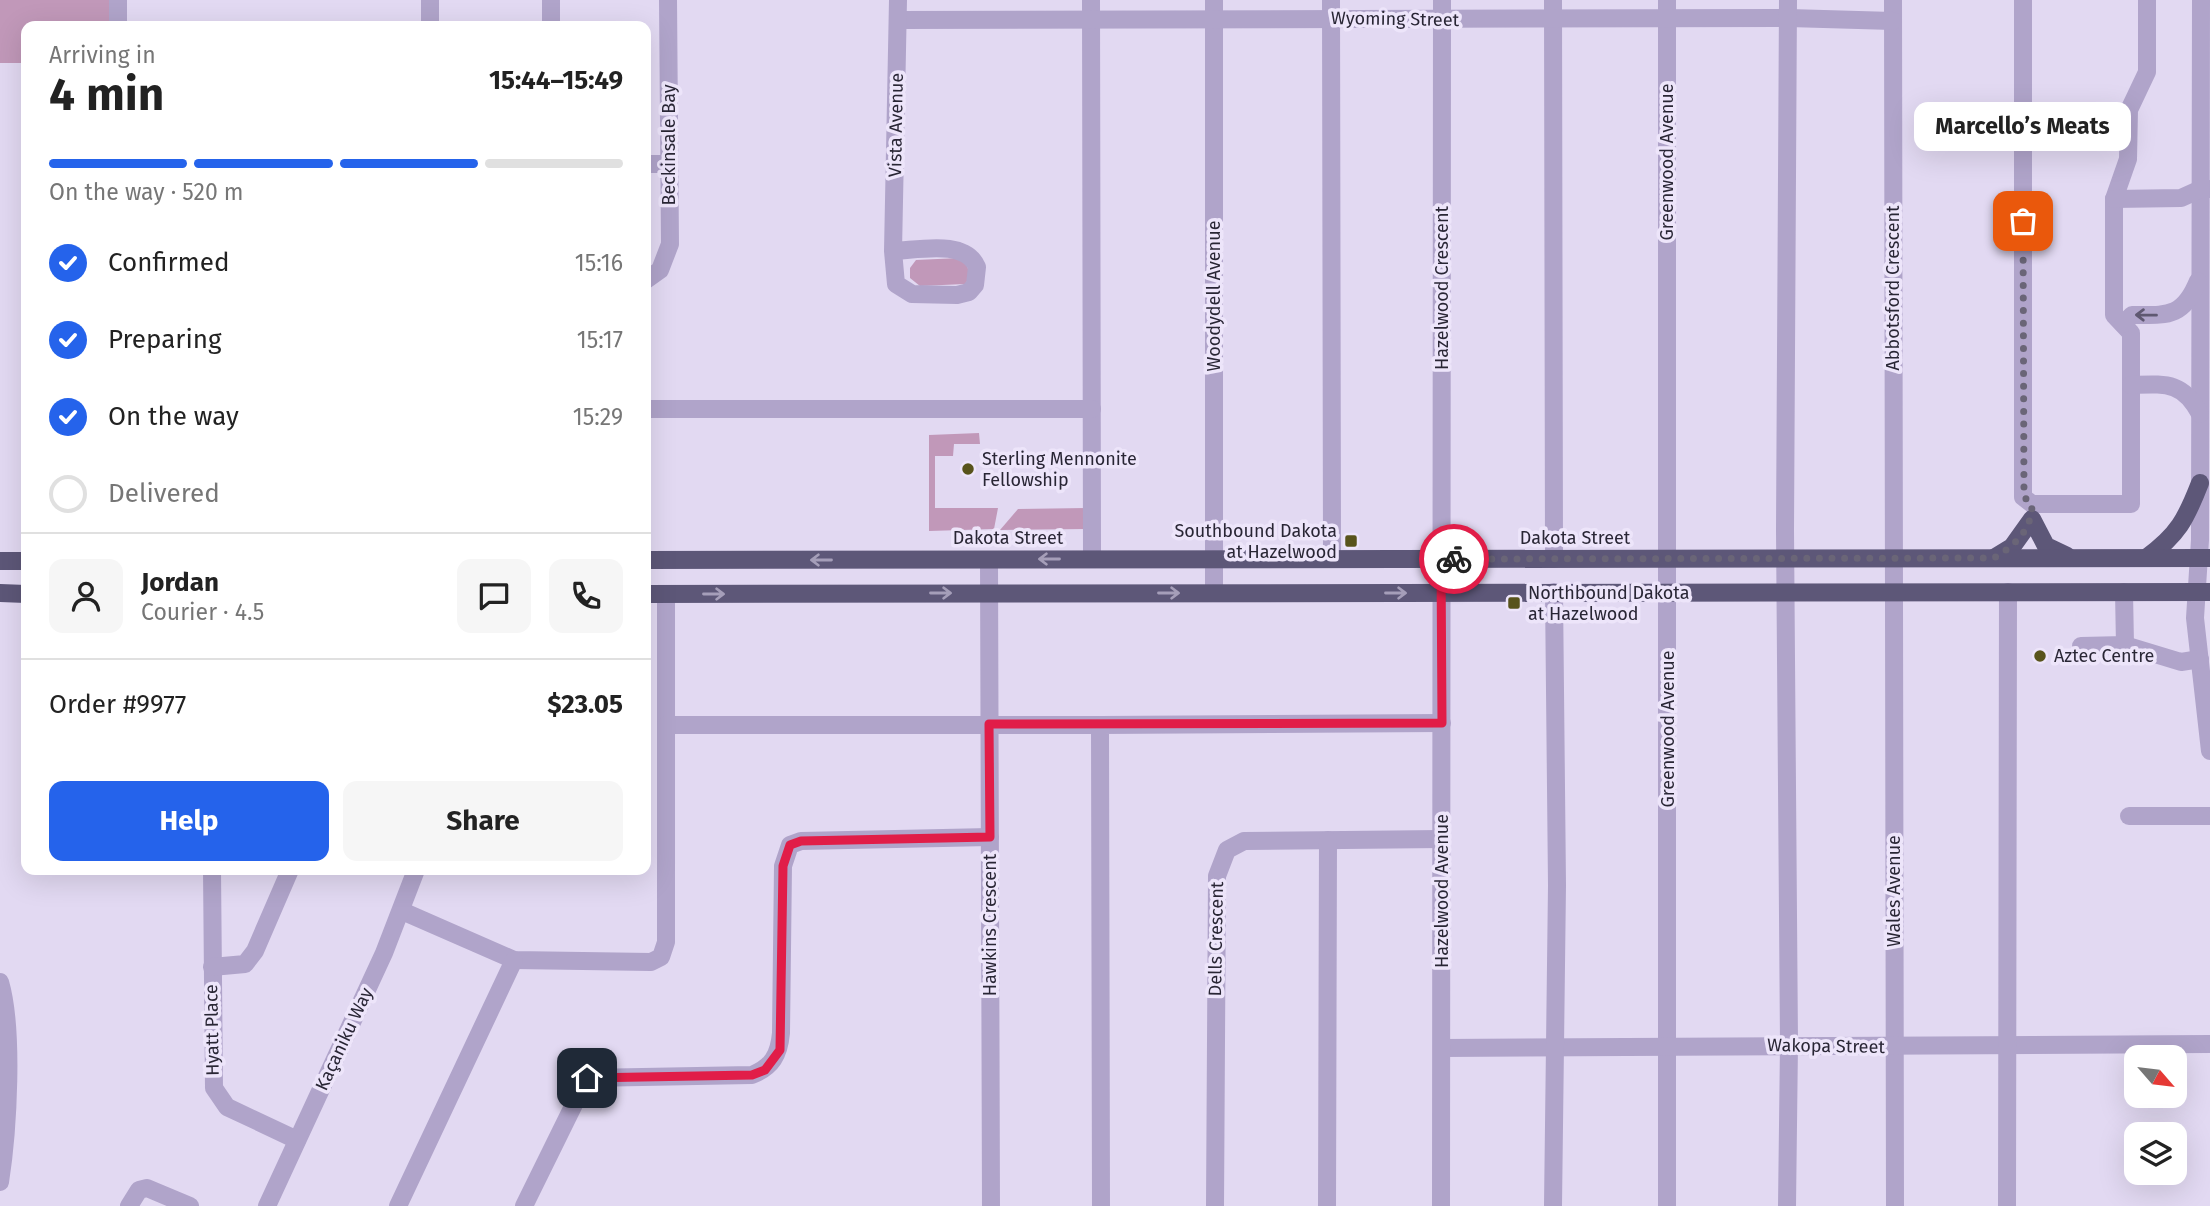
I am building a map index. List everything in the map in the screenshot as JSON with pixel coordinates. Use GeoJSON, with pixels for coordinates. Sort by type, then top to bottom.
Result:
{"type":"FeatureCollection","features":[{"type":"Feature","properties":{"kind":"main road"},"geometry":{"type":"LineString","coordinates":[[2146,558],[2172,539],[2188,514],[2200,482]]}},
{"type":"Feature","properties":{"kind":"main road"},"geometry":{"type":"LineString","coordinates":[[2032,512],[2046,546],[2070,558]]}},
{"type":"Feature","properties":{"kind":"main road"},"geometry":{"type":"LineString","coordinates":[[1994,558],[2012,547],[2032,512]]}},
{"type":"Feature","properties":{"kind":"main road","name":"Dakota Street"},"geometry":{"type":"LineString","coordinates":[[651,560],[1332,558],[1554,592],[1668,592],[1785,591],[1994,558],[2205,558]]}},
{"type":"Feature","properties":{"kind":"main road","name":"Dakota Street"},"geometry":{"type":"LineString","coordinates":[[651,594],[1214,593],[1442,576],[1554,559],[1785,558],[2008,592],[2203,592]]}},
{"type":"Feature","properties":{"kind":"main road"},"geometry":{"type":"LineString","coordinates":[[0,561],[21,561]]}},
{"type":"Feature","properties":{"kind":"main road"},"geometry":{"type":"LineString","coordinates":[[0,593],[21,594]]}},
{"type":"Feature","properties":{"kind":"street"},"geometry":{"type":"LineString","coordinates":[[118,0],[118,21]]}},
{"type":"Feature","properties":{"kind":"street"},"geometry":{"type":"LineString","coordinates":[[430,0],[430,21]]}},
{"type":"Feature","properties":{"kind":"street"},"geometry":{"type":"LineString","coordinates":[[551,0],[551,21]]}},
{"type":"Feature","properties":{"kind":"street","name":"Beckinsale Bay"},"geometry":{"type":"LineString","coordinates":[[651,276],[660,270],[670,244],[668,0]]}},
{"type":"Feature","properties":{"kind":"street","name":"Vista Avenue"},"geometry":{"type":"LineString","coordinates":[[893,251],[956,249],[966,253],[977,267],[975,285],[970,292],[957,295],[912,294],[896,284],[893,251],[898,0]]}},
{"type":"Feature","properties":{"kind":"street"},"geometry":{"type":"LineString","coordinates":[[1091,0],[1093,559]]}},
{"type":"Feature","properties":{"kind":"street","name":"Woodydell Avenue"},"geometry":{"type":"LineString","coordinates":[[1214,0],[1214,593]]}},
{"type":"Feature","properties":{"kind":"street"},"geometry":{"type":"LineString","coordinates":[[1331,0],[1332,558]]}},
{"type":"Feature","properties":{"kind":"street","name":"Hazelwood Crescent"},"geometry":{"type":"LineString","coordinates":[[1442,0],[1442,576]]}},
{"type":"Feature","properties":{"kind":"street"},"geometry":{"type":"LineString","coordinates":[[1553,0],[1554,559]]}},
{"type":"Feature","properties":{"kind":"street","name":"Greenwood Avenue"},"geometry":{"type":"LineString","coordinates":[[1667,0],[1667,1206]]}},
{"type":"Feature","properties":{"kind":"street","name":"Abbotsford Crescent"},"geometry":{"type":"LineString","coordinates":[[1893,0],[1894,575]]}},
{"type":"Feature","properties":{"kind":"street"},"geometry":{"type":"LineString","coordinates":[[2023,0],[2024,497],[2032,512],[2132,505],[2131,333],[2114,315],[2114,199],[2128,159],[2129,110],[2147,72],[2147,0]]}},
{"type":"Feature","properties":{"kind":"street"},"geometry":{"type":"LineString","coordinates":[[2201,0],[2206,210],[2200,275],[2200,482],[2205,558],[2203,592],[2195,618],[2210,751]]}},
{"type":"Feature","properties":{"kind":"street"},"geometry":{"type":"LineString","coordinates":[[1787,1206],[1789,1044],[1785,558],[1788,9]]}},
{"type":"Feature","properties":{"kind":"street","name":"Wyoming Street"},"geometry":{"type":"LineString","coordinates":[[898,20],[1667,20],[1788,9],[1893,21]]}},
{"type":"Feature","properties":{"kind":"street"},"geometry":{"type":"LineString","coordinates":[[651,164],[669,164]]}},
{"type":"Feature","properties":{"kind":"street"},"geometry":{"type":"LineString","coordinates":[[2114,199],[2181,198],[2206,189]]}},
{"type":"Feature","properties":{"kind":"street"},"geometry":{"type":"LineString","coordinates":[[2181,198],[2206,210]]}},
{"type":"Feature","properties":{"kind":"street"},"geometry":{"type":"LineString","coordinates":[[2123,324],[2132,315],[2171,315],[2190,300],[2200,275]]}},
{"type":"Feature","properties":{"kind":"street"},"geometry":{"type":"LineString","coordinates":[[2131,385],[2168,384],[2191,397],[2200,414]]}},
{"type":"Feature","properties":{"kind":"street"},"geometry":{"type":"LineString","coordinates":[[651,409],[1092,409]]}},
{"type":"Feature","properties":{"kind":"street","name":"Hawkins Crescent"},"geometry":{"type":"LineString","coordinates":[[989,560],[991,1206]]}},
{"type":"Feature","properties":{"kind":"street","name":"Wales Avenue"},"geometry":{"type":"LineString","coordinates":[[1894,575],[1895,1206]]}},
{"type":"Feature","properties":{"kind":"street","name":"Hazelwood Avenue"},"geometry":{"type":"LineString","coordinates":[[1441,1206],[1442,576]]}},
{"type":"Feature","properties":{"kind":"street"},"geometry":{"type":"LineString","coordinates":[[1553,1206],[1556,871],[1554,592]]}},
{"type":"Feature","properties":{"kind":"street"},"geometry":{"type":"LineString","coordinates":[[2007,1206],[2008,592]]}},
{"type":"Feature","properties":{"kind":"street"},"geometry":{"type":"LineString","coordinates":[[2124,592],[2125,645]]}},
{"type":"Feature","properties":{"kind":"street"},"geometry":{"type":"LineString","coordinates":[[401,911],[514,960],[651,962],[661,957],[666,942],[666,594]]}},
{"type":"Feature","properties":{"kind":"street"},"geometry":{"type":"LineString","coordinates":[[2081,646],[2125,645],[2181,662],[2200,659]]}},
{"type":"Feature","properties":{"kind":"street"},"geometry":{"type":"LineString","coordinates":[[666,725],[1442,723]]}},
{"type":"Feature","properties":{"kind":"street"},"geometry":{"type":"LineString","coordinates":[[1100,725],[1101,1206]]}},
{"type":"Feature","properties":{"kind":"street"},"geometry":{"type":"LineString","coordinates":[[2129,816],[2210,816]]}},
{"type":"Feature","properties":{"kind":"street"},"geometry":{"type":"LineString","coordinates":[[524,1206],[587,1078],[752,1075],[765,1070],[774,1060],[780,1050],[781,1033],[783,866],[790,845],[801,841],[990,837]]}},
{"type":"Feature","properties":{"kind":"street","name":"Dells Crescent"},"geometry":{"type":"LineString","coordinates":[[1215,1206],[1217,876],[1227,850],[1235,844],[1442,839]]}},
{"type":"Feature","properties":{"kind":"street"},"geometry":{"type":"LineString","coordinates":[[1327,1206],[1328,840]]}},
{"type":"Feature","properties":{"kind":"street","name":"Hyatt Place"},"geometry":{"type":"LineString","coordinates":[[212,875],[212,1074],[219,1100],[239,1114],[297,1140]]}},
{"type":"Feature","properties":{"kind":"street"},"geometry":{"type":"LineString","coordinates":[[212,967],[246,964],[255,951],[288,875]]}},
{"type":"Feature","properties":{"kind":"street","name":"Kaçaniku Way"},"geometry":{"type":"LineString","coordinates":[[267,1206],[401,911],[414,875]]}},
{"type":"Feature","properties":{"kind":"street"},"geometry":{"type":"LineString","coordinates":[[398,1206],[514,960]]}},
{"type":"Feature","properties":{"kind":"street"},"geometry":{"type":"LineString","coordinates":[[0,982],[5,1004],[0,1182]]}},
{"type":"Feature","properties":{"kind":"street","name":"Wakopa Street"},"geometry":{"type":"LineString","coordinates":[[1442,1048],[1789,1044],[1894,1047],[2210,1044]]}},
{"type":"Feature","properties":{"kind":"street"},"geometry":{"type":"LineString","coordinates":[[129,1206],[139,1190],[147,1188],[190,1206]]}},
{"type":"Feature","properties":{"kind":"shaded area"},"geometry":{"type":"Polygon","coordinates":[[[0,0],[113,0],[113,21],[21,21],[21,63],[0,63],[0,0]]]}},
{"type":"Feature","properties":{"kind":"shaded area"},"geometry":{"type":"Polygon","coordinates":[[[964,259],[971,276],[965,284],[920,286],[910,278],[910,268],[916,260],[964,259]]]}},
{"type":"Feature","properties":{"kind":"shaded area"},"geometry":{"type":"Polygon","coordinates":[[[979,433],[980,444],[954,444],[953,456],[935,456],[935,508],[998,508],[994,529],[929,531],[929,435],[979,433]]]}},
{"type":"Feature","properties":{"kind":"shaded area"},"geometry":{"type":"Polygon","coordinates":[[[1086,508],[1087,529],[1000,530],[1018,509],[1086,508]]]}},
{"type":"Feature","properties":{"kind":"way so far"},"geometry":{"type":"LineString","coordinates":[[1454,559],[1994,558],[2012,547],[2032,519],[2032,504],[2024,497],[2023,221]]}},
{"type":"Feature","properties":{"kind":"place","name":"Marcello’s Meats"},"geometry":{"type":"Point","coordinates":[2023,221]}},
{"type":"Feature","properties":{"kind":"place","name":"Sterling Mennonite Fellowship"},"geometry":{"type":"Point","coordinates":[968,469]}},
{"type":"Feature","properties":{"kind":"place","name":"Southbound Dakota at Hazelwood"},"geometry":{"type":"Point","coordinates":[1351,541]}},
{"type":"Feature","properties":{"kind":"place","name":"Northbound Dakota at Hazelwood"},"geometry":{"type":"Point","coordinates":[1514,603]}},
{"type":"Feature","properties":{"kind":"place","name":"Aztec Centre"},"geometry":{"type":"Point","coordinates":[2040,656]}},
{"type":"Feature","properties":{"kind":"route"},"geometry":{"type":"LineString","coordinates":[[587,1078],[752,1075],[765,1070],[780,1050],[783,866],[790,845],[801,841],[990,837],[989,724],[1442,723],[1441,559],[1454,559]]}}]}
